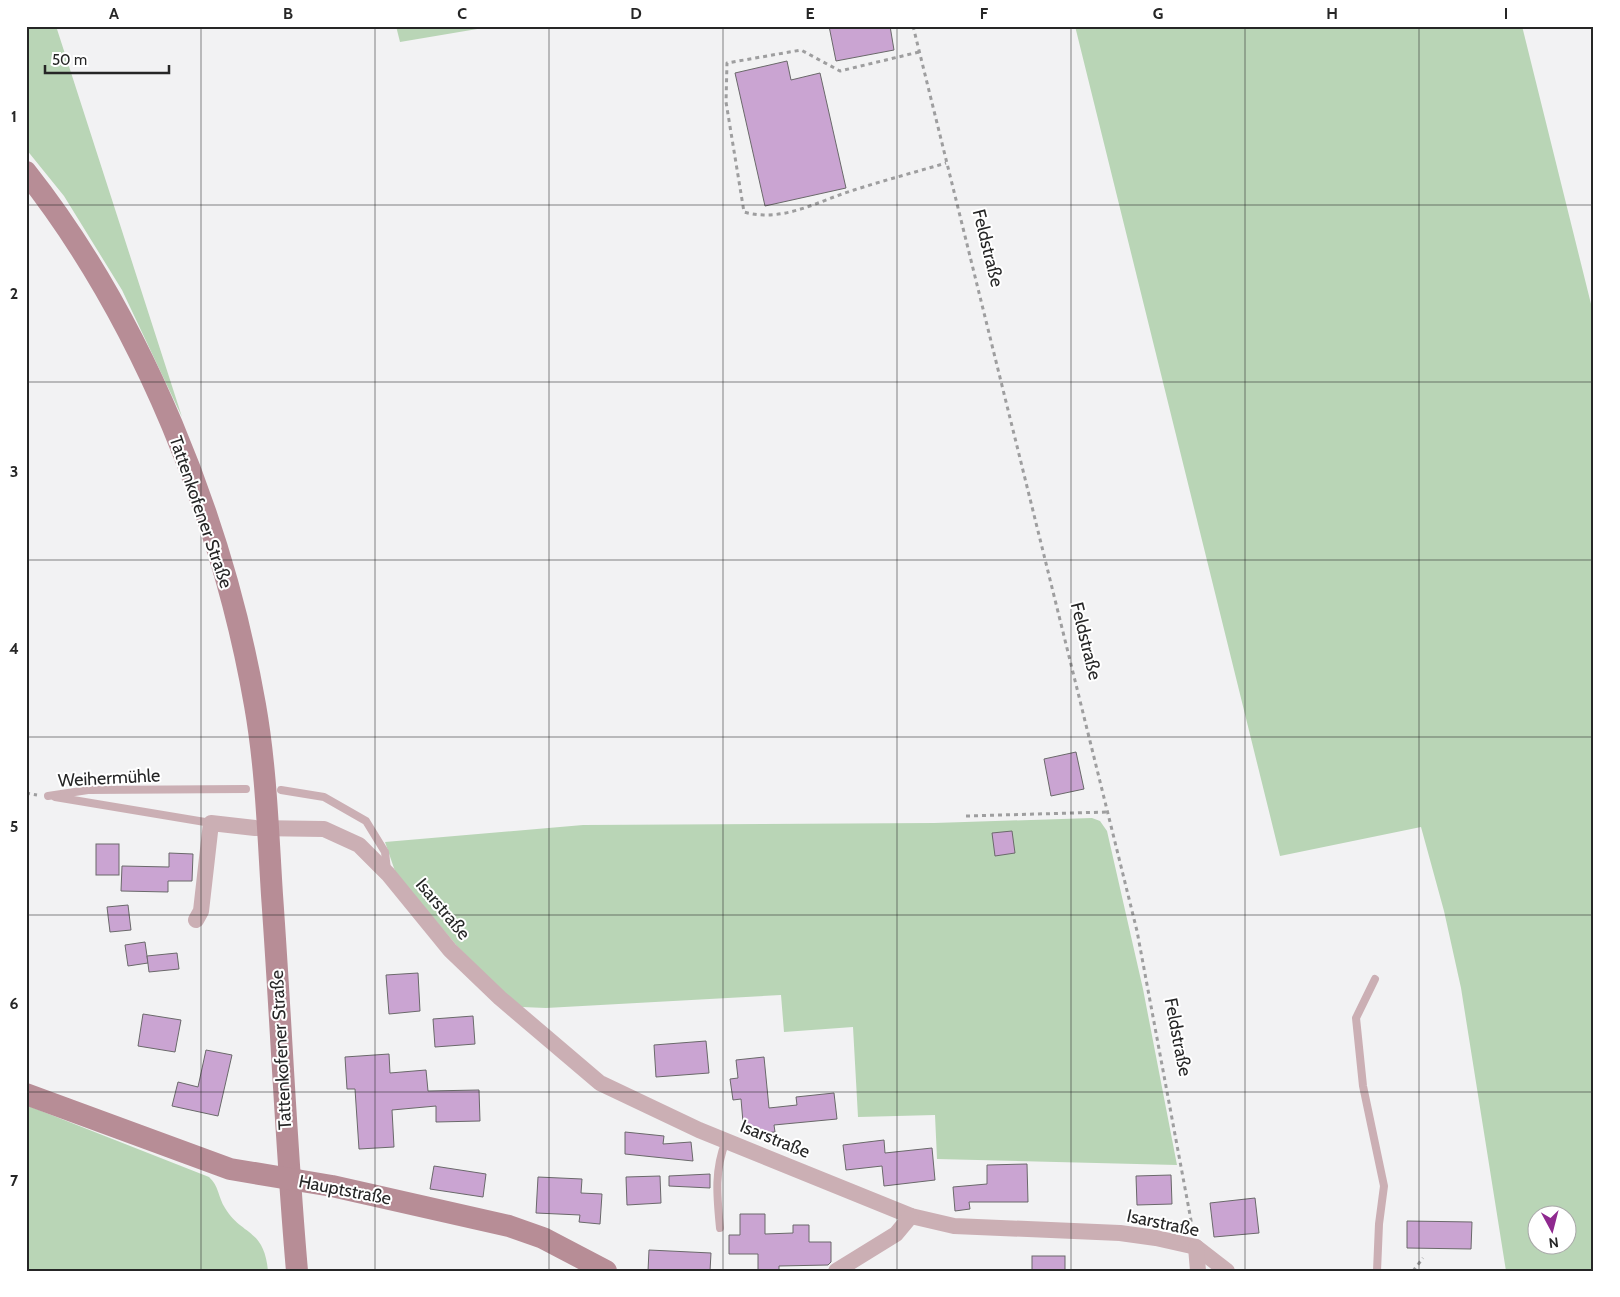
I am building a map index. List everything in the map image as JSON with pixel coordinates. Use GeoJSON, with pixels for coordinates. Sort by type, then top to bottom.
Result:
{"type":"FeatureCollection","features":[{"type":"Feature","properties":{"kind":"main road","name":"Tattenkofener Straße"},"geometry":{"type":"LineString","coordinates":[[26,172],[52,204],[109,297],[152,381],[187,459],[239,628],[256,708],[268,828],[289,1180],[297,1271]]}},
{"type":"Feature","properties":{"kind":"main road","name":"Hauptstraße"},"geometry":{"type":"LineString","coordinates":[[26,1094],[230,1169],[332,1186],[509,1226],[543,1238],[606,1271]]}},
{"type":"Feature","properties":{"kind":"street"},"geometry":{"type":"LineString","coordinates":[[196,920],[201,911],[211,823],[268,828]]}},
{"type":"Feature","properties":{"kind":"street","name":"Isarstraße"},"geometry":{"type":"LineString","coordinates":[[268,828],[324,829],[359,845],[388,874],[450,950],[500,998],[600,1084],[726,1141],[911,1216],[954,1226],[1120,1233],[1196,1247],[1227,1271]]}},
{"type":"Feature","properties":{"kind":"street"},"geometry":{"type":"LineString","coordinates":[[836,1271],[896,1234],[911,1216]]}},
{"type":"Feature","properties":{"kind":"street"},"geometry":{"type":"LineString","coordinates":[[1196,1247],[1198,1271]]}},
{"type":"Feature","properties":{"kind":"lane","name":"Weihermühle"},"geometry":{"type":"LineString","coordinates":[[211,823],[48,796],[88,790],[246,790]]}},
{"type":"Feature","properties":{"kind":"lane","name":"Isarstraße"},"geometry":{"type":"LineString","coordinates":[[280,790],[324,797],[366,821],[385,852],[388,874]]}},
{"type":"Feature","properties":{"kind":"lane"},"geometry":{"type":"LineString","coordinates":[[1375,979],[1356,1018],[1363,1086],[1384,1186],[1378,1224],[1378,1271]]}},
{"type":"Feature","properties":{"kind":"lane"},"geometry":{"type":"LineString","coordinates":[[720,1228],[716,1189],[719,1157],[726,1141]]}},
{"type":"Feature","properties":{"kind":"path","name":"Feldstraße"},"geometry":{"type":"LineString","coordinates":[[913,26],[1139,940],[1196,1247]]}},
{"type":"Feature","properties":{"kind":"path"},"geometry":{"type":"LineString","coordinates":[[920,52],[840,71],[802,50],[727,63],[726,102],[744,212],[761,217],[812,207],[852,191],[946,163]]}},
{"type":"Feature","properties":{"kind":"path"},"geometry":{"type":"LineString","coordinates":[[966,816],[1108,812]]}},
{"type":"Feature","properties":{"kind":"path"},"geometry":{"type":"LineString","coordinates":[[1413,1271],[1423,1258]]}},
{"type":"Feature","properties":{"kind":"green space"},"geometry":{"type":"Polygon","coordinates":[[[26,26],[56,26],[182,417],[122,290],[64,196],[26,149],[26,26]]]}},
{"type":"Feature","properties":{"kind":"green space"},"geometry":{"type":"Polygon","coordinates":[[[396,26],[495,26],[400,42],[396,26]]]}},
{"type":"Feature","properties":{"kind":"green space"},"geometry":{"type":"Polygon","coordinates":[[[1075,26],[1522,26],[1594,316],[1594,1271],[1506,1271],[1461,988],[1444,911],[1421,827],[1280,856],[1075,26]]]}},
{"type":"Feature","properties":{"kind":"green space"},"geometry":{"type":"Polygon","coordinates":[[[1092,818],[1100,821],[1107,831],[1143,989],[1177,1165],[937,1159],[935,1115],[858,1117],[853,1027],[784,1032],[781,995],[546,1008],[522,1007],[502,992],[457,946],[396,874],[385,842],[583,825],[934,823],[1092,818]]]}},
{"type":"Feature","properties":{"kind":"green space"},"geometry":{"type":"Polygon","coordinates":[[[26,1105],[209,1177],[215,1184],[225,1208],[238,1224],[251,1234],[262,1247],[268,1271],[26,1271],[26,1105]]]}},
{"type":"Feature","properties":{"kind":"building"},"geometry":{"type":"Polygon","coordinates":[[[829,26],[890,26],[894,50],[836,61],[829,26]]]}},
{"type":"Feature","properties":{"kind":"building"},"geometry":{"type":"Polygon","coordinates":[[[787,61],[791,80],[820,73],[846,188],[765,206],[735,73],[787,61]]]}},
{"type":"Feature","properties":{"kind":"building"},"geometry":{"type":"Polygon","coordinates":[[[1076,752],[1084,789],[1051,796],[1044,759],[1076,752]]]}},
{"type":"Feature","properties":{"kind":"building"},"geometry":{"type":"Polygon","coordinates":[[[1012,831],[1015,853],[995,856],[992,833],[1012,831]]]}},
{"type":"Feature","properties":{"kind":"building"},"geometry":{"type":"Polygon","coordinates":[[[96,844],[119,844],[119,875],[96,875],[96,844]]]}},
{"type":"Feature","properties":{"kind":"building"},"geometry":{"type":"Polygon","coordinates":[[[169,853],[193,854],[192,881],[168,881],[168,892],[121,891],[122,866],[169,867],[169,853]]]}},
{"type":"Feature","properties":{"kind":"building"},"geometry":{"type":"Polygon","coordinates":[[[128,905],[131,930],[110,932],[107,907],[128,905]]]}},
{"type":"Feature","properties":{"kind":"building"},"geometry":{"type":"Polygon","coordinates":[[[145,942],[148,963],[128,966],[125,945],[145,942]]]}},
{"type":"Feature","properties":{"kind":"building"},"geometry":{"type":"Polygon","coordinates":[[[177,953],[179,969],[149,972],[147,956],[177,953]]]}},
{"type":"Feature","properties":{"kind":"building"},"geometry":{"type":"Polygon","coordinates":[[[418,973],[420,1011],[389,1014],[386,975],[418,973]]]}},
{"type":"Feature","properties":{"kind":"building"},"geometry":{"type":"Polygon","coordinates":[[[143,1014],[181,1020],[175,1052],[138,1046],[143,1014]]]}},
{"type":"Feature","properties":{"kind":"building"},"geometry":{"type":"Polygon","coordinates":[[[473,1016],[475,1044],[435,1047],[433,1019],[473,1016]]]}},
{"type":"Feature","properties":{"kind":"building"},"geometry":{"type":"Polygon","coordinates":[[[706,1041],[709,1073],[656,1077],[654,1045],[706,1041]]]}},
{"type":"Feature","properties":{"kind":"building"},"geometry":{"type":"Polygon","coordinates":[[[206,1050],[232,1055],[218,1116],[172,1106],[178,1082],[198,1087],[206,1050]]]}},
{"type":"Feature","properties":{"kind":"building"},"geometry":{"type":"Polygon","coordinates":[[[389,1054],[390,1073],[426,1070],[428,1091],[479,1090],[480,1121],[436,1122],[436,1106],[392,1110],[394,1147],[359,1149],[355,1089],[347,1089],[345,1057],[389,1054]]]}},
{"type":"Feature","properties":{"kind":"building"},"geometry":{"type":"Polygon","coordinates":[[[764,1057],[769,1108],[797,1105],[796,1097],[834,1093],[837,1119],[774,1125],[775,1132],[744,1134],[741,1099],[733,1100],[730,1079],[738,1078],[736,1060],[764,1057]]]}},
{"type":"Feature","properties":{"kind":"building"},"geometry":{"type":"Polygon","coordinates":[[[625,1132],[664,1136],[663,1144],[691,1142],[693,1161],[625,1154],[625,1132]]]}},
{"type":"Feature","properties":{"kind":"building"},"geometry":{"type":"Polygon","coordinates":[[[884,1140],[885,1153],[932,1148],[935,1180],[884,1186],[882,1166],[846,1170],[843,1145],[884,1140]]]}},
{"type":"Feature","properties":{"kind":"building"},"geometry":{"type":"Polygon","coordinates":[[[1027,1164],[1028,1202],[969,1202],[970,1209],[955,1211],[953,1187],[987,1184],[987,1165],[1027,1164]]]}},
{"type":"Feature","properties":{"kind":"building"},"geometry":{"type":"Polygon","coordinates":[[[434,1166],[486,1174],[483,1197],[430,1189],[434,1166]]]}},
{"type":"Feature","properties":{"kind":"building"},"geometry":{"type":"Polygon","coordinates":[[[710,1174],[710,1188],[669,1186],[669,1176],[710,1174]]]}},
{"type":"Feature","properties":{"kind":"building"},"geometry":{"type":"Polygon","coordinates":[[[1171,1175],[1172,1204],[1137,1205],[1136,1176],[1171,1175]]]}},
{"type":"Feature","properties":{"kind":"building"},"geometry":{"type":"Polygon","coordinates":[[[660,1176],[661,1203],[627,1205],[626,1177],[660,1176]]]}},
{"type":"Feature","properties":{"kind":"building"},"geometry":{"type":"Polygon","coordinates":[[[538,1177],[582,1179],[581,1193],[602,1194],[600,1224],[579,1222],[580,1215],[536,1213],[538,1177]]]}},
{"type":"Feature","properties":{"kind":"building"},"geometry":{"type":"Polygon","coordinates":[[[1255,1198],[1259,1233],[1214,1237],[1210,1203],[1255,1198]]]}},
{"type":"Feature","properties":{"kind":"building"},"geometry":{"type":"Polygon","coordinates":[[[740,1214],[765,1214],[765,1234],[793,1233],[793,1225],[809,1225],[809,1242],[831,1242],[831,1262],[828,1265],[779,1266],[779,1271],[758,1271],[758,1254],[729,1254],[729,1235],[740,1235],[740,1214]]]}},
{"type":"Feature","properties":{"kind":"building"},"geometry":{"type":"Polygon","coordinates":[[[1407,1221],[1472,1222],[1471,1249],[1407,1248],[1407,1221]]]}},
{"type":"Feature","properties":{"kind":"building"},"geometry":{"type":"Polygon","coordinates":[[[649,1250],[711,1253],[710,1271],[648,1271],[649,1250]]]}},
{"type":"Feature","properties":{"kind":"building"},"geometry":{"type":"Polygon","coordinates":[[[1032,1256],[1065,1256],[1065,1271],[1032,1271],[1032,1256]]]}}]}
